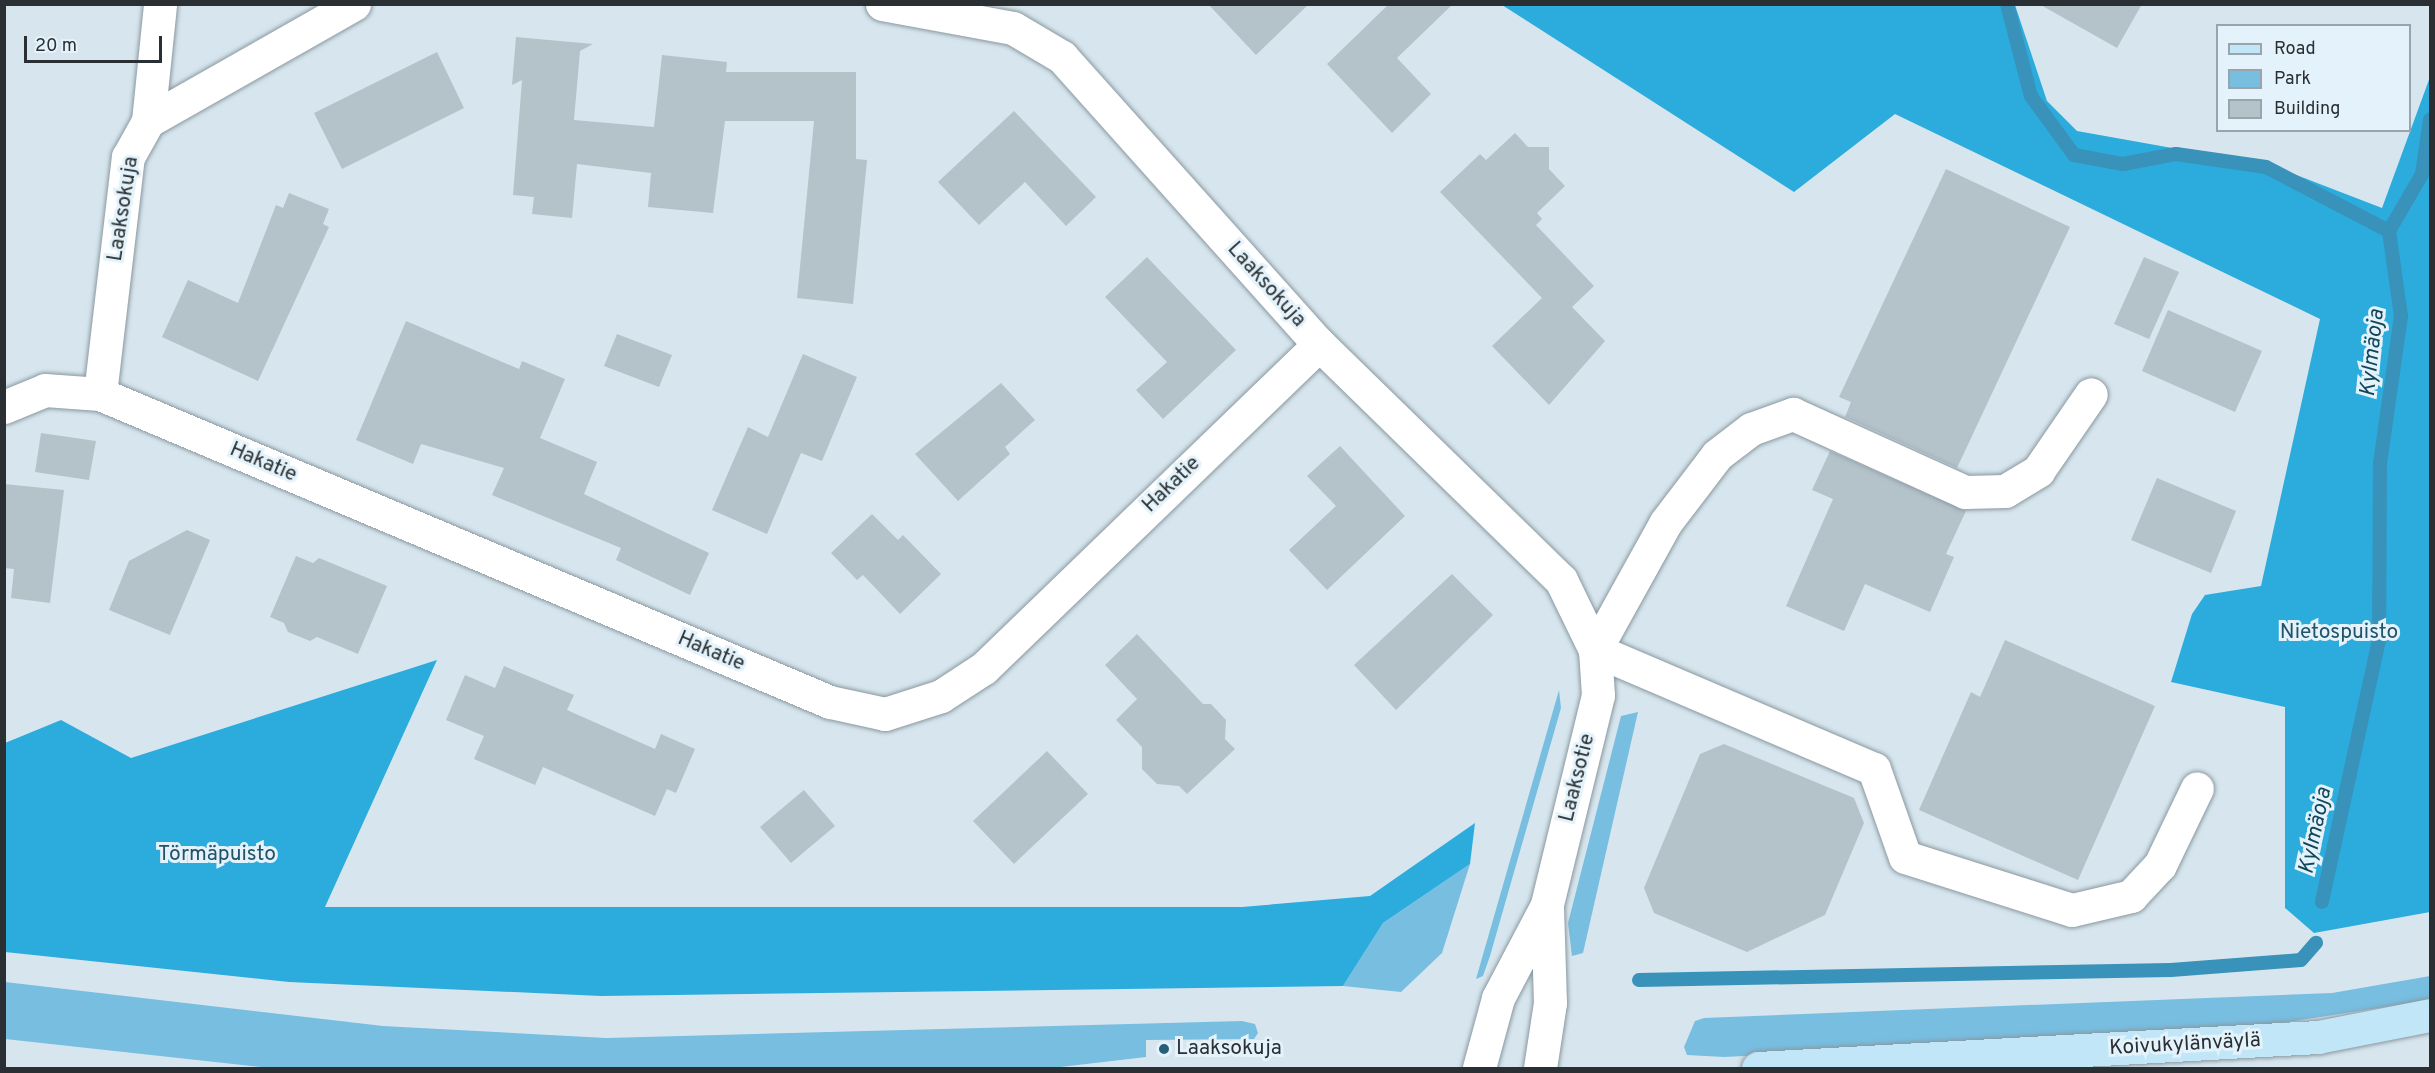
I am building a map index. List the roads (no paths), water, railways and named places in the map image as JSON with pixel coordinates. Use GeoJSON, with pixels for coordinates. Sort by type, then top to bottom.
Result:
{"type":"FeatureCollection","features":[{"type":"Feature","properties":{"kind":"main road","name":"Koivukylänväylä"},"geometry":{"type":"LineString","coordinates":[[1758,1068],[2318,1037],[2430,1016]]}},
{"type":"Feature","properties":{"kind":"street"},"geometry":{"type":"LineString","coordinates":[[148,120],[160,4]]}},
{"type":"Feature","properties":{"kind":"street"},"geometry":{"type":"LineString","coordinates":[[148,120],[354,4]]}},
{"type":"Feature","properties":{"kind":"street","name":"Laaksokuja"},"geometry":{"type":"LineString","coordinates":[[882,4],[1013,28],[1062,57],[1318,344],[1561,580],[1595,650]]}},
{"type":"Feature","properties":{"kind":"street","name":"Laaksokuja"},"geometry":{"type":"LineString","coordinates":[[100,394],[128,158],[148,120]]}},
{"type":"Feature","properties":{"kind":"street","name":"Hakatie"},"geometry":{"type":"LineString","coordinates":[[4,407],[45,390],[100,394],[830,702],[885,714],[941,696],[984,668],[1318,344]]}},
{"type":"Feature","properties":{"kind":"street"},"geometry":{"type":"LineString","coordinates":[[2091,394],[2038,471],[2005,491],[1965,492],[1793,414],[1751,429],[1717,455],[1666,522],[1595,650],[1874,769],[1905,857],[2072,910],[2131,896],[2160,865],[2197,788]]}},
{"type":"Feature","properties":{"kind":"street","name":"Laaksotie"},"geometry":{"type":"LineString","coordinates":[[1479,1068],[1498,998],[1547,905],[1599,695],[1595,650]]}},
{"type":"Feature","properties":{"kind":"street","name":"Laaksotie"},"geometry":{"type":"LineString","coordinates":[[1540,1068],[1550,1003],[1547,905]]}},
{"type":"Feature","properties":{"kind":"waterway","name":"Kylmäoja"},"geometry":{"type":"LineString","coordinates":[[2007,4],[2031,96],[2074,155],[2123,164],[2176,154],[2266,167],[2389,231],[2401,316],[2380,463],[2379,640],[2322,902]]}},
{"type":"Feature","properties":{"kind":"waterway"},"geometry":{"type":"LineString","coordinates":[[2389,231],[2422,174],[2430,120]]}},
{"type":"Feature","properties":{"kind":"waterway"},"geometry":{"type":"LineString","coordinates":[[1639,980],[2171,970],[2301,960],[2316,943]]}},
{"type":"Feature","properties":{"kind":"place","name":"Laaksokuja"},"geometry":{"type":"Point","coordinates":[1164,1049]}},
{"type":"Feature","properties":{"kind":"park label","name":"Nietospuisto"},"geometry":{"type":"Point","coordinates":[2339,633]}},
{"type":"Feature","properties":{"kind":"park label","name":"Törmäpuisto"},"geometry":{"type":"Point","coordinates":[217,855]}}]}
